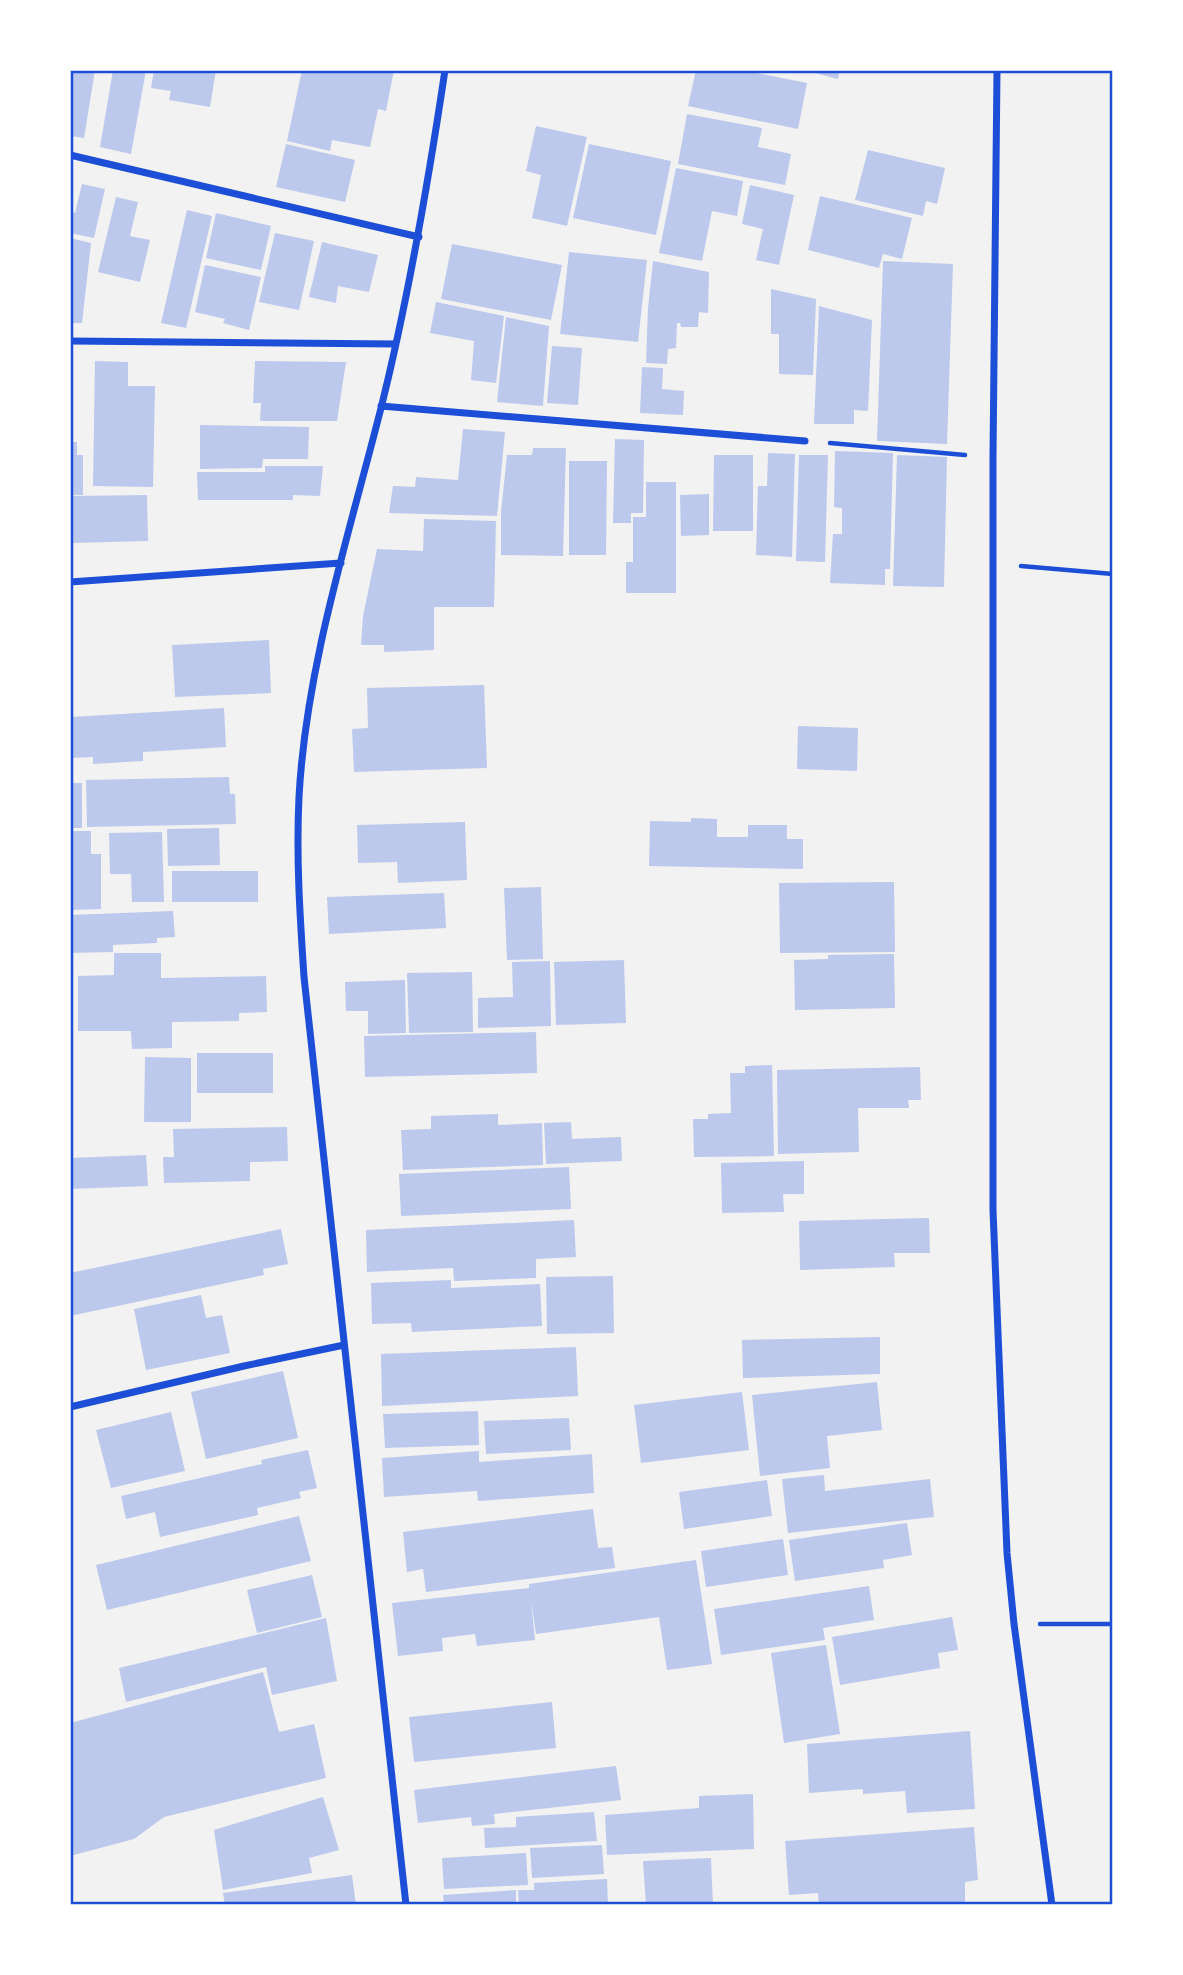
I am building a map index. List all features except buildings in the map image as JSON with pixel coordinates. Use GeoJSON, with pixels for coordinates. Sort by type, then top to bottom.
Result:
{"type":"FeatureCollection","features":[{"type":"Feature","properties":{"kind":"street"},"geometry":{"type":"LineString","coordinates":[[406,1905],[304,976],[298,884],[299,796],[313,684],[396,344],[419,237],[445,70]]}},
{"type":"Feature","properties":{"kind":"street"},"geometry":{"type":"LineString","coordinates":[[997,70],[993,457],[993,1210],[1006,1540],[1014,1624],[1052,1905]]}},
{"type":"Feature","properties":{"kind":"street"},"geometry":{"type":"LineString","coordinates":[[70,155],[419,237]]}},
{"type":"Feature","properties":{"kind":"street"},"geometry":{"type":"LineString","coordinates":[[70,341],[396,344]]}},
{"type":"Feature","properties":{"kind":"street"},"geometry":{"type":"LineString","coordinates":[[381,407],[805,441]]}},
{"type":"Feature","properties":{"kind":"street"},"geometry":{"type":"LineString","coordinates":[[70,582],[341,563]]}},
{"type":"Feature","properties":{"kind":"street"},"geometry":{"type":"LineString","coordinates":[[70,1407],[344,1345]]}},
{"type":"Feature","properties":{"kind":"path"},"geometry":{"type":"LineString","coordinates":[[805,441],[993,457]]}},
{"type":"Feature","properties":{"kind":"path"},"geometry":{"type":"LineString","coordinates":[[993,564],[1113,574]]}},
{"type":"Feature","properties":{"kind":"path"},"geometry":{"type":"LineString","coordinates":[[1014,1624],[1113,1624]]}}]}
